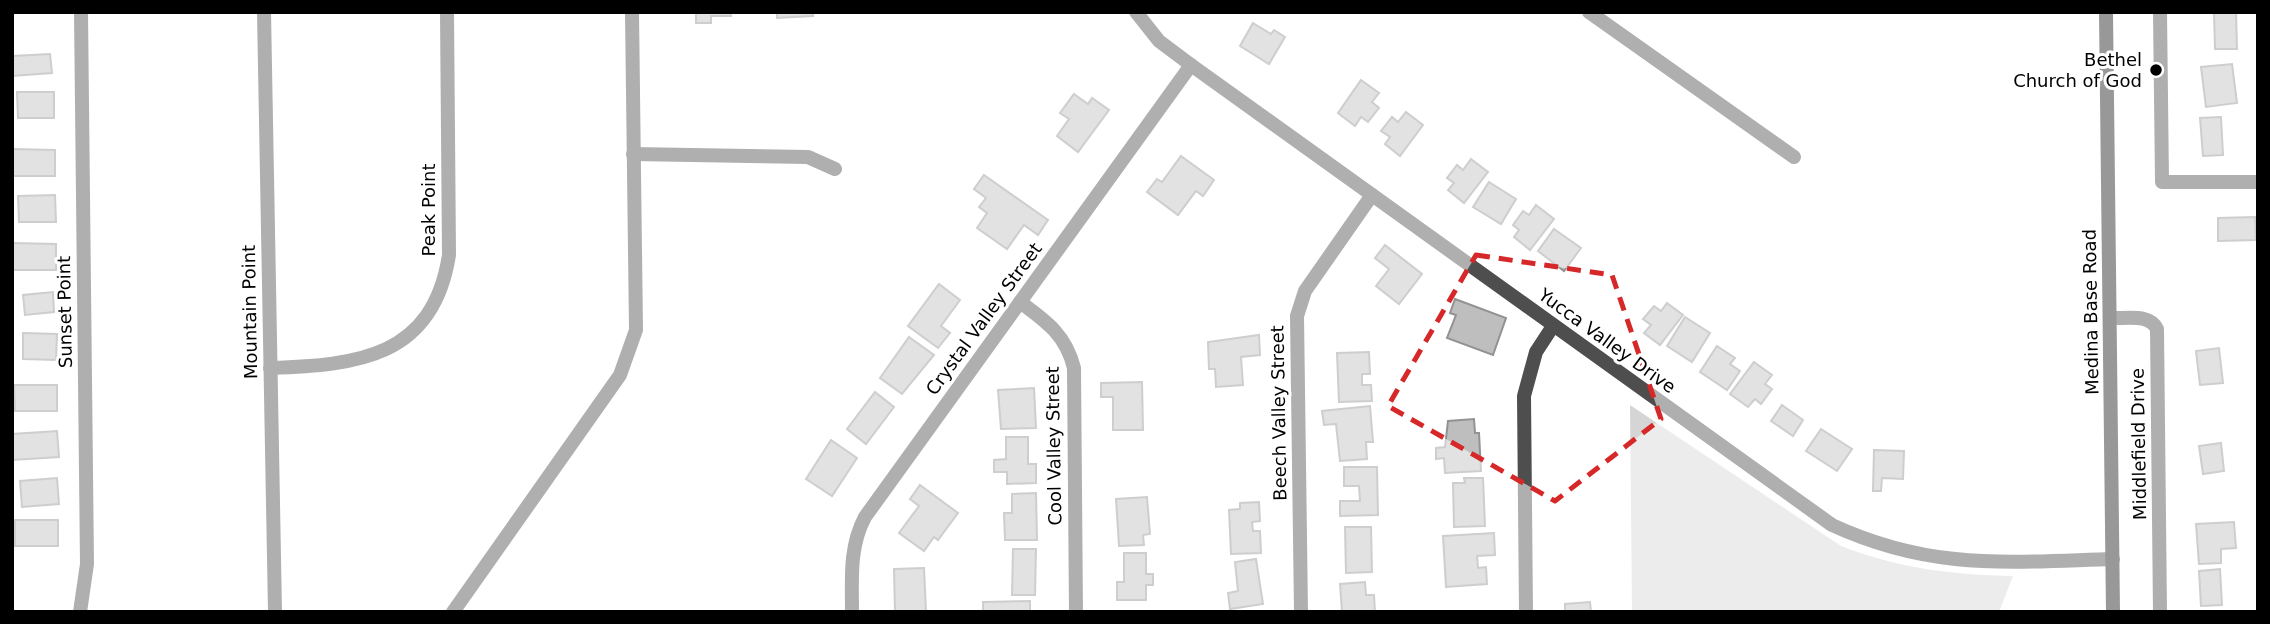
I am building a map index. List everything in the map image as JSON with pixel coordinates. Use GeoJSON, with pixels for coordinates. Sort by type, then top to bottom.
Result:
{"type":"FeatureCollection","features":[{"type":"Feature","properties":{"kind":"street","name":"Sunset Point"},"geometry":{"type":"LineString","coordinates":[[80,612],[87,564],[81,12]]}},
{"type":"Feature","properties":{"kind":"street","name":"Mountain Point"},"geometry":{"type":"LineString","coordinates":[[264,12],[275,612]]}},
{"type":"Feature","properties":{"kind":"street","name":"Peak Point"},"geometry":{"type":"LineString","coordinates":[[270,368],[331,366],[370,357],[407,336],[432,305],[444,280],[449,255],[447,12]]}},
{"type":"Feature","properties":{"kind":"street"},"geometry":{"type":"LineString","coordinates":[[453,612],[620,376],[636,330],[632,12]]}},
{"type":"Feature","properties":{"kind":"street","name":"Yucca Valley Drive"},"geometry":{"type":"LineString","coordinates":[[1136,12],[1159,41],[1191,65],[1832,525],[1906,553],[1949,560],[1994,562],[2113,559]]}},
{"type":"Feature","properties":{"kind":"street"},"geometry":{"type":"LineString","coordinates":[[1589,12],[1794,157]]}},
{"type":"Feature","properties":{"kind":"street","name":"Medina Base Road"},"geometry":{"type":"LineString","coordinates":[[2106,12],[2113,612]]}},
{"type":"Feature","properties":{"kind":"street"},"geometry":{"type":"LineString","coordinates":[[2160,12],[2162,182],[2258,182]]}},
{"type":"Feature","properties":{"kind":"street","name":"Crystal Valley Street"},"geometry":{"type":"LineString","coordinates":[[852,612],[853,552],[857,533],[865,517],[1191,65]]}},
{"type":"Feature","properties":{"kind":"street"},"geometry":{"type":"LineString","coordinates":[[633,154],[808,157],[835,169]]}},
{"type":"Feature","properties":{"kind":"street","name":"Beech Valley Street"},"geometry":{"type":"LineString","coordinates":[[1301,612],[1297,316],[1305,291],[1373,195]]}},
{"type":"Feature","properties":{"kind":"street","name":"Cool Valley Street"},"geometry":{"type":"LineString","coordinates":[[1020,302],[1056,330],[1064,341],[1074,369],[1076,612]]}},
{"type":"Feature","properties":{"kind":"street","name":"Middlefield Drive"},"geometry":{"type":"LineString","coordinates":[[2110,318],[2146,319],[2153,322],[2157,329],[2160,612]]}},
{"type":"Feature","properties":{"kind":"street"},"geometry":{"type":"LineString","coordinates":[[1526,612],[1524,396],[1536,352],[1553,326]]}},
{"type":"Feature","properties":{"kind":"highlighted area"},"geometry":{"type":"Polygon","coordinates":[[[1476,255],[1612,275],[1661,419],[1555,501],[1388,406],[1476,255]]]}},
{"type":"Feature","properties":{"kind":"shaded area"},"geometry":{"type":"Polygon","coordinates":[[[1630,405],[1841,546],[1883,560],[1926,569],[2013,576],[1999,612],[1632,612],[1630,405]]]}},
{"type":"Feature","properties":{"kind":"building"},"geometry":{"type":"Polygon","coordinates":[[[696,12],[730,12],[731,16],[711,16],[711,23],[696,23],[696,12]]]}},
{"type":"Feature","properties":{"kind":"building"},"geometry":{"type":"Polygon","coordinates":[[[777,12],[813,12],[813,16],[777,18],[777,12]]]}},
{"type":"Feature","properties":{"kind":"building"},"geometry":{"type":"Polygon","coordinates":[[[2214,12],[2236,12],[2237,49],[2215,49],[2214,12]]]}},
{"type":"Feature","properties":{"kind":"building"},"geometry":{"type":"Polygon","coordinates":[[[1253,23],[1271,34],[1274,30],[1285,37],[1269,64],[1240,46],[1253,23]]]}},
{"type":"Feature","properties":{"kind":"building"},"geometry":{"type":"Polygon","coordinates":[[[50,54],[52,73],[12,76],[12,56],[50,54]]]}},
{"type":"Feature","properties":{"kind":"building"},"geometry":{"type":"Polygon","coordinates":[[[2232,64],[2237,103],[2206,107],[2201,67],[2232,64]]]}},
{"type":"Feature","properties":{"kind":"building"},"geometry":{"type":"Polygon","coordinates":[[[1361,80],[1379,93],[1372,102],[1379,108],[1368,122],[1361,117],[1355,126],[1338,113],[1361,80]]]}},
{"type":"Feature","properties":{"kind":"building"},"geometry":{"type":"Polygon","coordinates":[[[17,92],[54,92],[54,118],[18,118],[17,92]]]}},
{"type":"Feature","properties":{"kind":"building"},"geometry":{"type":"Polygon","coordinates":[[[1074,94],[1088,104],[1092,98],[1109,110],[1078,152],[1057,136],[1069,119],[1060,113],[1074,94]]]}},
{"type":"Feature","properties":{"kind":"building"},"geometry":{"type":"Polygon","coordinates":[[[1406,112],[1423,125],[1400,156],[1385,144],[1390,137],[1381,131],[1392,117],[1398,122],[1406,112]]]}},
{"type":"Feature","properties":{"kind":"building"},"geometry":{"type":"Polygon","coordinates":[[[2221,117],[2223,155],[2203,156],[2200,118],[2221,117]]]}},
{"type":"Feature","properties":{"kind":"building"},"geometry":{"type":"Polygon","coordinates":[[[12,149],[55,150],[55,176],[12,176],[12,149]]]}},
{"type":"Feature","properties":{"kind":"building"},"geometry":{"type":"Polygon","coordinates":[[[1181,156],[1214,180],[1203,196],[1196,191],[1178,215],[1147,192],[1157,179],[1162,182],[1181,156]]]}},
{"type":"Feature","properties":{"kind":"building"},"geometry":{"type":"Polygon","coordinates":[[[1471,159],[1488,172],[1464,203],[1448,190],[1454,183],[1447,178],[1457,165],[1463,170],[1471,159]]]}},
{"type":"Feature","properties":{"kind":"building"},"geometry":{"type":"Polygon","coordinates":[[[984,175],[1048,220],[1038,235],[1024,225],[1007,249],[977,228],[987,213],[979,207],[986,198],[974,189],[984,175]]]}},
{"type":"Feature","properties":{"kind":"building"},"geometry":{"type":"Polygon","coordinates":[[[1489,182],[1516,199],[1501,224],[1473,207],[1489,182]]]}},
{"type":"Feature","properties":{"kind":"building"},"geometry":{"type":"Polygon","coordinates":[[[55,195],[56,222],[19,222],[18,196],[55,195]]]}},
{"type":"Feature","properties":{"kind":"building"},"geometry":{"type":"Polygon","coordinates":[[[1536,205],[1554,219],[1530,250],[1514,237],[1519,230],[1513,225],[1523,211],[1529,215],[1536,205]]]}},
{"type":"Feature","properties":{"kind":"building"},"geometry":{"type":"Polygon","coordinates":[[[2255,217],[2256,240],[2218,241],[2218,218],[2255,217]]]}},
{"type":"Feature","properties":{"kind":"building"},"geometry":{"type":"Polygon","coordinates":[[[1554,229],[1581,248],[1564,271],[1538,251],[1554,229]]]}},
{"type":"Feature","properties":{"kind":"building"},"geometry":{"type":"Polygon","coordinates":[[[12,243],[56,244],[56,270],[12,270],[12,243]]]}},
{"type":"Feature","properties":{"kind":"building"},"geometry":{"type":"Polygon","coordinates":[[[1385,245],[1422,274],[1399,304],[1376,286],[1389,269],[1375,258],[1385,245]]]}},
{"type":"Feature","properties":{"kind":"building"},"geometry":{"type":"Polygon","coordinates":[[[939,284],[960,300],[941,326],[950,333],[938,348],[908,326],[939,284]]]}},
{"type":"Feature","properties":{"kind":"building"},"geometry":{"type":"Polygon","coordinates":[[[53,292],[54,312],[25,315],[23,295],[53,292]]]}},
{"type":"Feature","properties":{"kind":"building"},"geometry":{"type":"Polygon","coordinates":[[[1455,299],[1506,318],[1493,355],[1447,338],[1456,315],[1450,313],[1455,299]]]}},
{"type":"Feature","properties":{"kind":"building"},"geometry":{"type":"Polygon","coordinates":[[[1667,303],[1683,315],[1660,345],[1644,333],[1651,325],[1643,319],[1654,306],[1661,311],[1667,303]]]}},
{"type":"Feature","properties":{"kind":"building"},"geometry":{"type":"Polygon","coordinates":[[[1685,317],[1710,333],[1692,362],[1667,346],[1685,317]]]}},
{"type":"Feature","properties":{"kind":"building"},"geometry":{"type":"Polygon","coordinates":[[[23,333],[57,334],[56,360],[23,359],[23,333]]]}},
{"type":"Feature","properties":{"kind":"building"},"geometry":{"type":"Polygon","coordinates":[[[1259,335],[1260,355],[1241,357],[1243,385],[1216,387],[1215,369],[1209,369],[1208,342],[1259,335]]]}},
{"type":"Feature","properties":{"kind":"building"},"geometry":{"type":"Polygon","coordinates":[[[909,337],[934,355],[902,394],[880,378],[909,337]]]}},
{"type":"Feature","properties":{"kind":"building"},"geometry":{"type":"Polygon","coordinates":[[[1717,346],[1735,358],[1730,364],[1740,371],[1727,390],[1700,372],[1717,346]]]}},
{"type":"Feature","properties":{"kind":"building"},"geometry":{"type":"Polygon","coordinates":[[[2219,348],[2223,383],[2200,385],[2196,351],[2219,348]]]}},
{"type":"Feature","properties":{"kind":"building"},"geometry":{"type":"Polygon","coordinates":[[[1369,352],[1370,374],[1362,374],[1362,385],[1371,385],[1372,401],[1339,402],[1337,353],[1369,352]]]}},
{"type":"Feature","properties":{"kind":"building"},"geometry":{"type":"Polygon","coordinates":[[[1754,362],[1772,375],[1765,384],[1772,389],[1761,404],[1755,399],[1748,407],[1730,394],[1754,362]]]}},
{"type":"Feature","properties":{"kind":"building"},"geometry":{"type":"Polygon","coordinates":[[[1142,382],[1143,430],[1113,430],[1113,397],[1101,397],[1101,383],[1142,382]]]}},
{"type":"Feature","properties":{"kind":"building"},"geometry":{"type":"Polygon","coordinates":[[[14,385],[57,385],[57,411],[15,411],[14,385]]]}},
{"type":"Feature","properties":{"kind":"building"},"geometry":{"type":"Polygon","coordinates":[[[1034,388],[1036,428],[1001,429],[998,390],[1034,388]]]}},
{"type":"Feature","properties":{"kind":"building"},"geometry":{"type":"Polygon","coordinates":[[[875,392],[894,407],[866,444],[847,429],[875,392]]]}},
{"type":"Feature","properties":{"kind":"building"},"geometry":{"type":"Polygon","coordinates":[[[1782,405],[1803,420],[1793,436],[1771,421],[1782,405]]]}},
{"type":"Feature","properties":{"kind":"building"},"geometry":{"type":"Polygon","coordinates":[[[1370,406],[1373,442],[1366,442],[1367,459],[1340,461],[1336,424],[1324,425],[1322,411],[1370,406]]]}},
{"type":"Feature","properties":{"kind":"building"},"geometry":{"type":"Polygon","coordinates":[[[1474,419],[1475,433],[1479,433],[1481,471],[1445,473],[1444,458],[1436,459],[1436,448],[1445,447],[1448,421],[1474,419]]]}},
{"type":"Feature","properties":{"kind":"building"},"geometry":{"type":"Polygon","coordinates":[[[1821,429],[1852,449],[1837,471],[1806,451],[1821,429]]]}},
{"type":"Feature","properties":{"kind":"building"},"geometry":{"type":"Polygon","coordinates":[[[57,431],[59,457],[12,460],[12,434],[57,431]]]}},
{"type":"Feature","properties":{"kind":"building"},"geometry":{"type":"Polygon","coordinates":[[[1006,437],[1028,437],[1028,464],[1036,464],[1036,483],[1007,484],[1007,472],[994,472],[994,460],[1006,459],[1006,437]]]}},
{"type":"Feature","properties":{"kind":"building"},"geometry":{"type":"Polygon","coordinates":[[[831,440],[857,458],[832,496],[806,479],[831,440]]]}},
{"type":"Feature","properties":{"kind":"building"},"geometry":{"type":"Polygon","coordinates":[[[2221,443],[2224,471],[2203,474],[2199,446],[2221,443]]]}},
{"type":"Feature","properties":{"kind":"building"},"geometry":{"type":"Polygon","coordinates":[[[1874,450],[1904,451],[1903,479],[1882,478],[1881,491],[1873,491],[1874,450]]]}},
{"type":"Feature","properties":{"kind":"building"},"geometry":{"type":"Polygon","coordinates":[[[1344,467],[1377,467],[1378,515],[1340,516],[1340,501],[1360,501],[1359,486],[1344,486],[1344,467]]]}},
{"type":"Feature","properties":{"kind":"building"},"geometry":{"type":"Polygon","coordinates":[[[57,478],[59,504],[22,507],[20,481],[57,478]]]}},
{"type":"Feature","properties":{"kind":"building"},"geometry":{"type":"Polygon","coordinates":[[[1464,478],[1483,478],[1485,526],[1454,527],[1453,483],[1465,483],[1464,478]]]}},
{"type":"Feature","properties":{"kind":"building"},"geometry":{"type":"Polygon","coordinates":[[[920,485],[958,513],[938,540],[934,537],[924,551],[899,533],[919,506],[910,499],[920,485]]]}},
{"type":"Feature","properties":{"kind":"building"},"geometry":{"type":"Polygon","coordinates":[[[1036,493],[1037,540],[1005,540],[1004,513],[1012,513],[1012,494],[1036,493]]]}},
{"type":"Feature","properties":{"kind":"building"},"geometry":{"type":"Polygon","coordinates":[[[1147,497],[1150,534],[1143,535],[1144,545],[1119,546],[1116,499],[1147,497]]]}},
{"type":"Feature","properties":{"kind":"building"},"geometry":{"type":"Polygon","coordinates":[[[1259,502],[1260,521],[1252,522],[1253,531],[1260,531],[1261,553],[1231,554],[1229,510],[1240,509],[1240,503],[1259,502]]]}},
{"type":"Feature","properties":{"kind":"building"},"geometry":{"type":"Polygon","coordinates":[[[15,520],[58,520],[58,546],[15,546],[15,520]]]}},
{"type":"Feature","properties":{"kind":"building"},"geometry":{"type":"Polygon","coordinates":[[[2234,522],[2236,548],[2221,549],[2221,563],[2199,564],[2196,524],[2234,522]]]}},
{"type":"Feature","properties":{"kind":"building"},"geometry":{"type":"Polygon","coordinates":[[[1345,527],[1371,527],[1372,572],[1346,573],[1345,527]]]}},
{"type":"Feature","properties":{"kind":"building"},"geometry":{"type":"Polygon","coordinates":[[[1494,533],[1495,555],[1477,556],[1478,568],[1486,567],[1487,584],[1446,587],[1443,536],[1494,533]]]}},
{"type":"Feature","properties":{"kind":"building"},"geometry":{"type":"Polygon","coordinates":[[[1013,549],[1036,549],[1035,595],[1012,595],[1013,549]]]}},
{"type":"Feature","properties":{"kind":"building"},"geometry":{"type":"Polygon","coordinates":[[[1124,553],[1146,553],[1146,574],[1153,574],[1153,585],[1146,585],[1146,600],[1117,600],[1117,582],[1124,582],[1124,553]]]}},
{"type":"Feature","properties":{"kind":"building"},"geometry":{"type":"Polygon","coordinates":[[[1256,559],[1263,604],[1230,609],[1228,593],[1238,591],[1235,562],[1256,559]]]}},
{"type":"Feature","properties":{"kind":"building"},"geometry":{"type":"Polygon","coordinates":[[[924,568],[926,612],[895,612],[894,569],[924,568]]]}},
{"type":"Feature","properties":{"kind":"building"},"geometry":{"type":"Polygon","coordinates":[[[2220,569],[2222,605],[2201,606],[2199,571],[2220,569]]]}},
{"type":"Feature","properties":{"kind":"building"},"geometry":{"type":"Polygon","coordinates":[[[1365,582],[1366,595],[1374,595],[1375,612],[1342,612],[1340,584],[1365,582]]]}},
{"type":"Feature","properties":{"kind":"building"},"geometry":{"type":"Polygon","coordinates":[[[1030,601],[1030,612],[983,612],[983,602],[1030,601]]]}},
{"type":"Feature","properties":{"kind":"building"},"geometry":{"type":"Polygon","coordinates":[[[1590,602],[1591,612],[1565,612],[1565,604],[1590,602]]]}},
{"type":"Feature","properties":{"kind":"place","name":"Bethel Church of God"},"geometry":{"type":"Point","coordinates":[2156,70]}}]}
